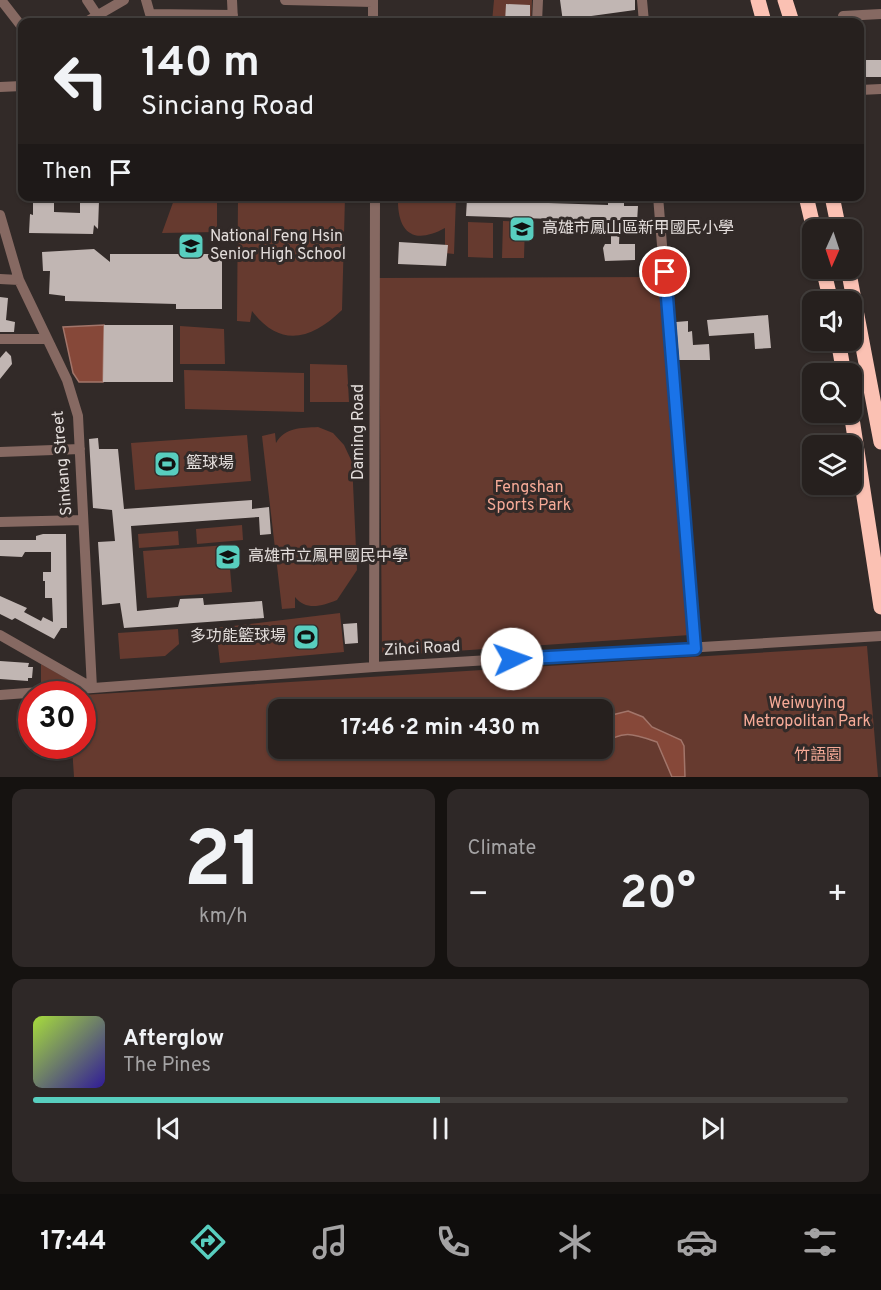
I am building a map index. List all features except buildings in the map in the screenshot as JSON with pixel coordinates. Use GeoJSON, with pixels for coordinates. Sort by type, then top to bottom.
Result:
{"type":"FeatureCollection","features":[{"type":"Feature","properties":{"kind":"highway"},"geometry":{"type":"LineString","coordinates":[[758,0],[763,18]]}},
{"type":"Feature","properties":{"kind":"highway"},"geometry":{"type":"LineString","coordinates":[[785,0],[791,18]]}},
{"type":"Feature","properties":{"kind":"highway"},"geometry":{"type":"LineString","coordinates":[[807,201],[811,219]]}},
{"type":"Feature","properties":{"kind":"highway"},"geometry":{"type":"LineString","coordinates":[[833,201],[837,219]]}},
{"type":"Feature","properties":{"kind":"highway"},"geometry":{"type":"LineString","coordinates":[[850,279],[881,442]]}},
{"type":"Feature","properties":{"kind":"highway"},"geometry":{"type":"LineString","coordinates":[[853,423],[881,607]]}},
{"type":"Feature","properties":{"kind":"street"},"geometry":{"type":"LineString","coordinates":[[1,0],[18,22]]}},
{"type":"Feature","properties":{"kind":"street"},"geometry":{"type":"LineString","coordinates":[[87,0],[97,18]]}},
{"type":"Feature","properties":{"kind":"street"},"geometry":{"type":"LineString","coordinates":[[99,18],[124,0]]}},
{"type":"Feature","properties":{"kind":"street"},"geometry":{"type":"LineString","coordinates":[[146,0],[150,14],[216,18]]}},
{"type":"Feature","properties":{"kind":"street"},"geometry":{"type":"LineString","coordinates":[[232,0],[233,18]]}},
{"type":"Feature","properties":{"kind":"street"},"geometry":{"type":"LineString","coordinates":[[285,0],[373,1],[373,18]]}},
{"type":"Feature","properties":{"kind":"street"},"geometry":{"type":"LineString","coordinates":[[537,18],[538,0]]}},
{"type":"Feature","properties":{"kind":"street"},"geometry":{"type":"LineString","coordinates":[[642,0],[644,18]]}},
{"type":"Feature","properties":{"kind":"street"},"geometry":{"type":"LineString","coordinates":[[843,16],[881,14]]}},
{"type":"Feature","properties":{"kind":"street"},"geometry":{"type":"LineString","coordinates":[[0,87],[18,86]]}},
{"type":"Feature","properties":{"kind":"street"},"geometry":{"type":"LineString","coordinates":[[864,90],[881,89]]}},
{"type":"Feature","properties":{"kind":"street","name":"Daming Road"},"geometry":{"type":"LineString","coordinates":[[374,667],[375,201]]}},
{"type":"Feature","properties":{"kind":"street"},"geometry":{"type":"LineString","coordinates":[[658,201],[695,649]]}},
{"type":"Feature","properties":{"kind":"street","name":"Sinkang Street"},"geometry":{"type":"LineString","coordinates":[[0,215],[18,280],[67,380],[78,416],[92,681]]}},
{"type":"Feature","properties":{"kind":"street"},"geometry":{"type":"LineString","coordinates":[[0,279],[18,280]]}},
{"type":"Feature","properties":{"kind":"street"},"geometry":{"type":"LineString","coordinates":[[0,339],[47,339]]}},
{"type":"Feature","properties":{"kind":"street"},"geometry":{"type":"LineString","coordinates":[[0,452],[80,449]]}},
{"type":"Feature","properties":{"kind":"street"},"geometry":{"type":"LineString","coordinates":[[0,522],[83,520]]}},
{"type":"Feature","properties":{"kind":"street"},"geometry":{"type":"LineString","coordinates":[[0,635],[80,681]]}},
{"type":"Feature","properties":{"kind":"street","name":"Zihci Road"},"geometry":{"type":"LineString","coordinates":[[96,688],[374,667],[881,636]]}},
{"type":"Feature","properties":{"kind":"street","name":"Zihci Road"},"geometry":{"type":"LineString","coordinates":[[0,694],[18,693]]}},
{"type":"Feature","properties":{"kind":"green space"},"geometry":{"type":"Polygon","coordinates":[[[494,0],[532,0],[531,18],[492,18],[494,0]]]}},
{"type":"Feature","properties":{"kind":"green space"},"geometry":{"type":"Polygon","coordinates":[[[174,201],[217,201],[217,232],[162,233],[174,201]]]}},
{"type":"Feature","properties":{"kind":"green space"},"geometry":{"type":"Polygon","coordinates":[[[238,201],[345,201],[342,310],[319,328],[297,336],[274,331],[252,311],[250,322],[237,321],[238,201]]]}},
{"type":"Feature","properties":{"kind":"green space"},"geometry":{"type":"Polygon","coordinates":[[[398,201],[456,201],[454,254],[445,253],[445,228],[424,236],[415,235],[404,226],[398,209],[398,201]]]}},
{"type":"Feature","properties":{"kind":"green space"},"geometry":{"type":"Polygon","coordinates":[[[503,221],[525,222],[524,258],[502,258],[503,221]]]}},
{"type":"Feature","properties":{"kind":"green space"},"geometry":{"type":"Polygon","coordinates":[[[468,222],[493,223],[493,258],[468,257],[468,222]]]}},
{"type":"Feature","properties":{"kind":"green space","name":"Fengshan Sports Park"},"geometry":{"type":"Polygon","coordinates":[[[659,277],[690,635],[382,656],[379,278],[659,277]]]}},
{"type":"Feature","properties":{"kind":"green space"},"geometry":{"type":"Polygon","coordinates":[[[180,326],[224,329],[225,364],[180,364],[180,326]]]}},
{"type":"Feature","properties":{"kind":"green space"},"geometry":{"type":"Polygon","coordinates":[[[310,364],[347,365],[349,402],[310,402],[310,364]]]}},
{"type":"Feature","properties":{"kind":"green space"},"geometry":{"type":"Polygon","coordinates":[[[184,370],[304,373],[304,412],[185,409],[184,370]]]}},
{"type":"Feature","properties":{"kind":"green space"},"geometry":{"type":"Polygon","coordinates":[[[318,427],[333,433],[344,445],[352,462],[357,570],[337,600],[309,606],[295,597],[295,608],[282,609],[262,436],[275,433],[276,443],[289,431],[318,427]]]}},
{"type":"Feature","properties":{"kind":"green space"},"geometry":{"type":"Polygon","coordinates":[[[247,435],[251,481],[135,490],[131,443],[247,435]]]}},
{"type":"Feature","properties":{"kind":"green space"},"geometry":{"type":"Polygon","coordinates":[[[242,525],[243,540],[197,544],[196,529],[242,525]]]}},
{"type":"Feature","properties":{"kind":"green space"},"geometry":{"type":"Polygon","coordinates":[[[178,531],[179,545],[139,548],[138,534],[178,531]]]}},
{"type":"Feature","properties":{"kind":"green space"},"geometry":{"type":"Polygon","coordinates":[[[228,545],[232,592],[147,598],[143,551],[228,545]]]}},
{"type":"Feature","properties":{"kind":"green space"},"geometry":{"type":"Polygon","coordinates":[[[340,613],[344,652],[220,663],[216,628],[340,613]]]}},
{"type":"Feature","properties":{"kind":"green space"},"geometry":{"type":"Polygon","coordinates":[[[178,629],[179,644],[165,656],[120,659],[118,633],[178,629]]]}},
{"type":"Feature","properties":{"kind":"green space","name":"Weiwuying Metropolitan Park"},"geometry":{"type":"Polygon","coordinates":[[[867,646],[878,777],[74,777],[73,759],[96,759],[96,694],[867,646]]]}},
{"type":"Feature","properties":{"kind":"green space"},"geometry":{"type":"Polygon","coordinates":[[[41,664],[71,681],[41,681],[41,664]]]}},
{"type":"Feature","properties":{"kind":"shaded area"},"geometry":{"type":"Polygon","coordinates":[[[104,325],[103,382],[79,382],[73,373],[63,327],[104,325]]]}},
{"type":"Feature","properties":{"kind":"shaded area"},"geometry":{"type":"Polygon","coordinates":[[[628,711],[643,717],[652,727],[681,740],[684,746],[685,777],[672,777],[657,742],[628,734],[613,738],[613,715],[628,711]]]}},
{"type":"Feature","properties":{"kind":"place","name":"高雄市鳳山區新甲國民小學"},"geometry":{"type":"Point","coordinates":[522,229]}},
{"type":"Feature","properties":{"kind":"place","name":"National Feng Hsin Senior High School"},"geometry":{"type":"Point","coordinates":[191,246]}},
{"type":"Feature","properties":{"kind":"place","name":"籃球場"},"geometry":{"type":"Point","coordinates":[167,464]}},
{"type":"Feature","properties":{"kind":"place","name":"高雄市立鳳甲國民中學"},"geometry":{"type":"Point","coordinates":[228,557]}},
{"type":"Feature","properties":{"kind":"place","name":"多功能籃球場"},"geometry":{"type":"Point","coordinates":[306,637]}},
{"type":"Feature","properties":{"kind":"route"},"geometry":{"type":"LineString","coordinates":[[512,659],[695,649],[680,436],[665,272]]}},
{"type":"Feature","properties":{"kind":"park label","name":"竹語園"},"geometry":{"type":"Point","coordinates":[818,756]}}]}
